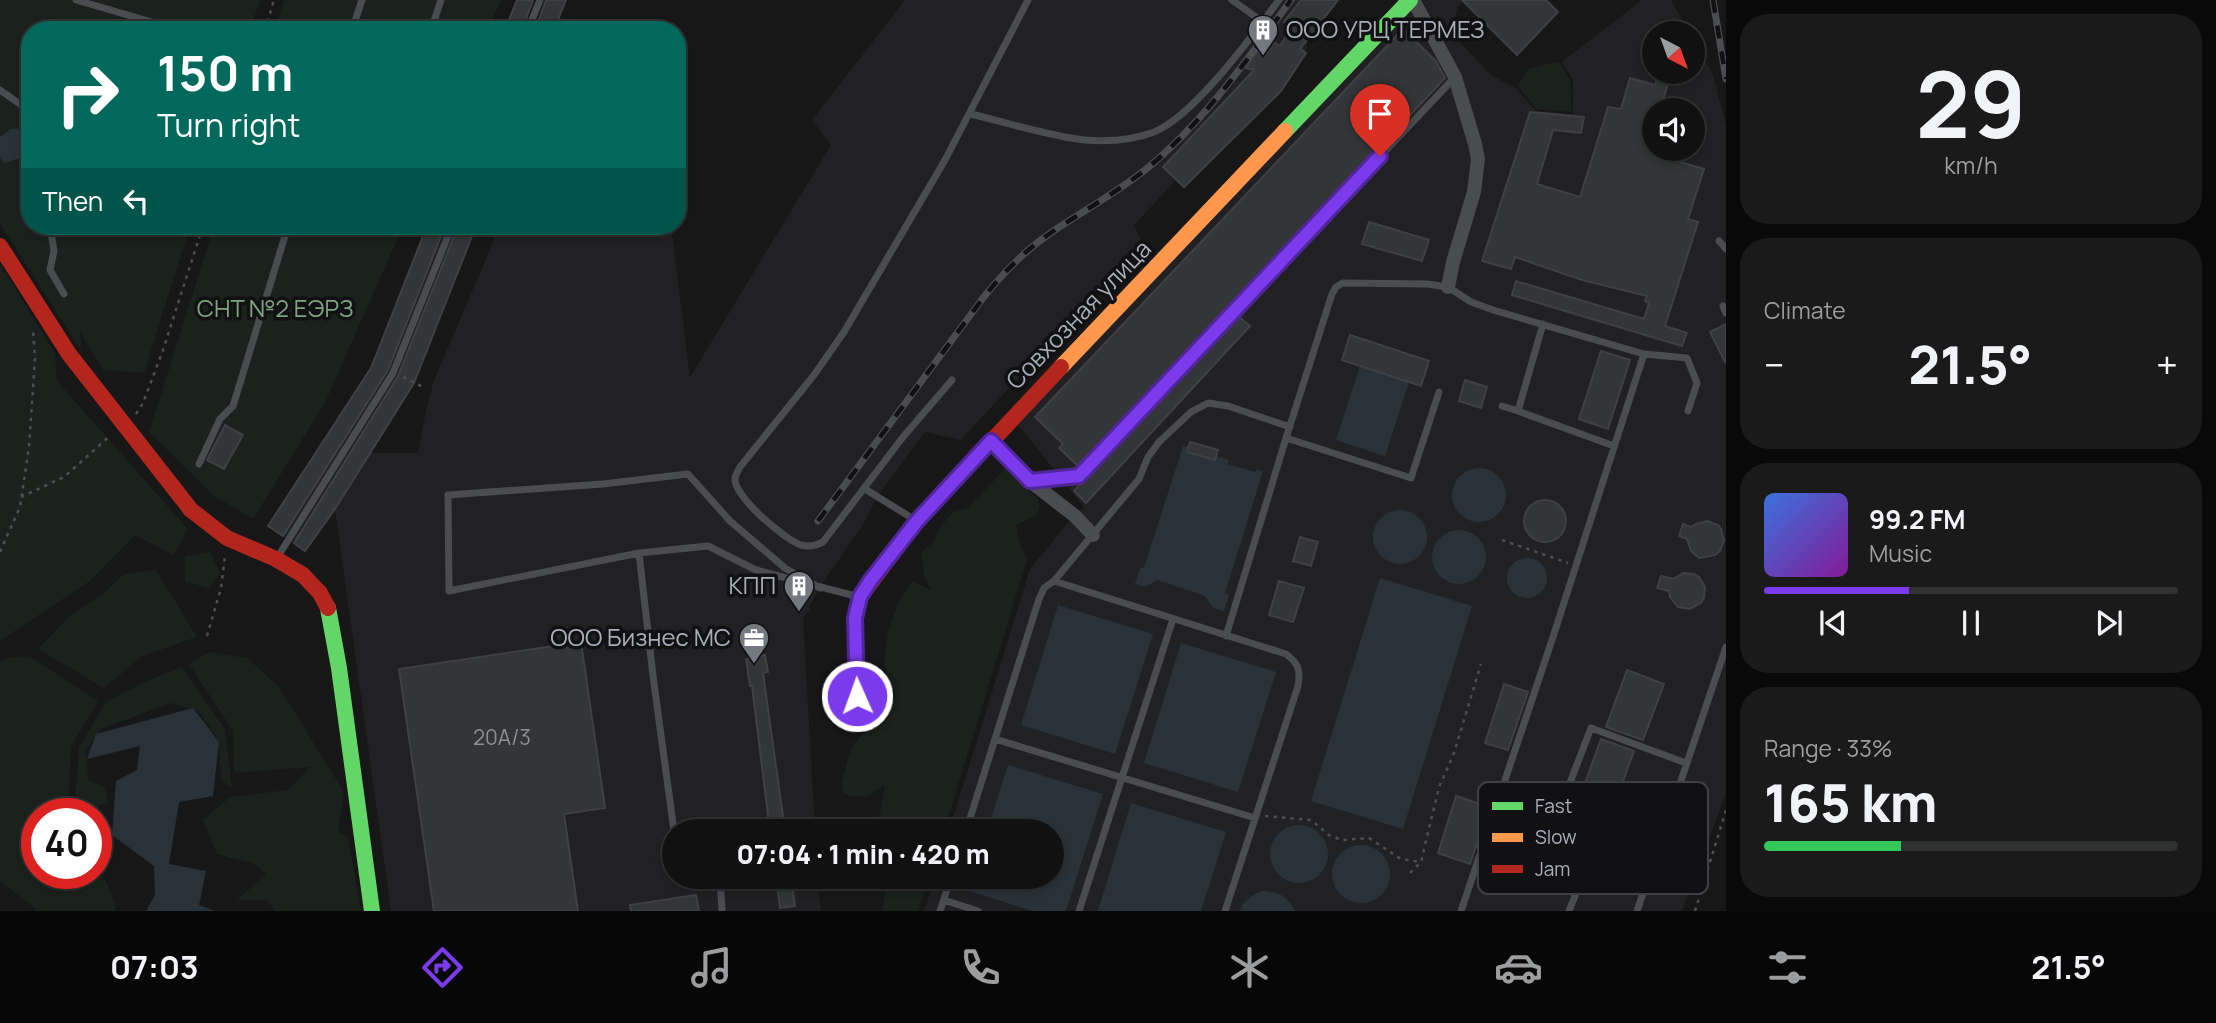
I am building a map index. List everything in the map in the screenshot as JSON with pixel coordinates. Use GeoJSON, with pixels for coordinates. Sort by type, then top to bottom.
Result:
{"type":"FeatureCollection","features":[{"type":"Feature","properties":{"kind":"street"},"geometry":{"type":"LineString","coordinates":[[1412,0],[1455,77],[1475,144],[1478,173],[1448,287]]}},
{"type":"Feature","properties":{"kind":"street","name":"Совхозная улица"},"geometry":{"type":"LineString","coordinates":[[857,696],[855,618],[860,597],[917,521],[1412,0]]}},
{"type":"Feature","properties":{"kind":"street"},"geometry":{"type":"LineString","coordinates":[[0,246],[69,354],[191,510],[227,538],[276,559],[303,575],[320,593],[330,613],[372,911]]}},
{"type":"Feature","properties":{"kind":"street"},"geometry":{"type":"LineString","coordinates":[[991,441],[1030,481],[1075,516],[1093,535]]}},
{"type":"Feature","properties":{"kind":"lane"},"geometry":{"type":"LineString","coordinates":[[76,0],[148,21]]}},
{"type":"Feature","properties":{"kind":"lane"},"geometry":{"type":"LineString","coordinates":[[106,9],[109,0]]}},
{"type":"Feature","properties":{"kind":"lane"},"geometry":{"type":"LineString","coordinates":[[355,21],[362,0]]}},
{"type":"Feature","properties":{"kind":"lane"},"geometry":{"type":"LineString","coordinates":[[434,21],[441,0]]}},
{"type":"Feature","properties":{"kind":"lane"},"geometry":{"type":"LineString","coordinates":[[532,21],[540,0]]}},
{"type":"Feature","properties":{"kind":"lane"},"geometry":{"type":"LineString","coordinates":[[952,380],[903,437],[823,542],[814,546],[803,545],[786,537],[751,506],[737,487],[735,477],[740,467],[814,375],[844,332],[945,160],[1028,0]]}},
{"type":"Feature","properties":{"kind":"lane"},"geometry":{"type":"LineString","coordinates":[[1232,0],[1263,22]]}},
{"type":"Feature","properties":{"kind":"lane"},"geometry":{"type":"LineString","coordinates":[[970,114],[1083,139],[1107,141],[1155,132],[1172,122],[1193,103],[1279,0]]}},
{"type":"Feature","properties":{"kind":"lane"},"geometry":{"type":"LineString","coordinates":[[1030,481],[1079,476],[1455,77]]}},
{"type":"Feature","properties":{"kind":"lane"},"geometry":{"type":"LineString","coordinates":[[0,90],[21,105]]}},
{"type":"Feature","properties":{"kind":"lane"},"geometry":{"type":"LineString","coordinates":[[52,235],[54,251],[50,270],[64,294]]}},
{"type":"Feature","properties":{"kind":"lane"},"geometry":{"type":"LineString","coordinates":[[199,464],[220,419],[233,406],[285,235]]}},
{"type":"Feature","properties":{"kind":"lane"},"geometry":{"type":"LineString","coordinates":[[276,559],[393,373],[448,235]]}},
{"type":"Feature","properties":{"kind":"lane"},"geometry":{"type":"LineString","coordinates":[[1719,242],[1726,249]]}},
{"type":"Feature","properties":{"kind":"lane"},"geometry":{"type":"LineString","coordinates":[[1226,636],[1286,438],[1336,287],[1351,282],[1391,282],[1448,287],[1471,302],[1543,324],[1644,354],[1687,358],[1697,383],[1688,411]]}},
{"type":"Feature","properties":{"kind":"lane"},"geometry":{"type":"LineString","coordinates":[[1518,411],[1543,324]]}},
{"type":"Feature","properties":{"kind":"lane"},"geometry":{"type":"LineString","coordinates":[[1505,782],[1644,354]]}},
{"type":"Feature","properties":{"kind":"lane"},"geometry":{"type":"LineString","coordinates":[[1286,438],[1411,478],[1439,392]]}},
{"type":"Feature","properties":{"kind":"lane"},"geometry":{"type":"LineString","coordinates":[[970,819],[1044,588],[1054,581],[1139,479],[1148,457],[1159,442],[1191,412],[1208,404],[1228,406],[1290,427]]}},
{"type":"Feature","properties":{"kind":"lane"},"geometry":{"type":"LineString","coordinates":[[1502,406],[1614,446]]}},
{"type":"Feature","properties":{"kind":"lane"},"geometry":{"type":"LineString","coordinates":[[820,588],[785,568],[730,521],[688,474],[603,484],[448,495],[449,591],[639,553],[708,546],[756,570],[820,588],[860,597]]}},
{"type":"Feature","properties":{"kind":"lane"},"geometry":{"type":"LineString","coordinates":[[865,489],[917,521]]}},
{"type":"Feature","properties":{"kind":"lane"},"geometry":{"type":"LineString","coordinates":[[639,553],[672,819]]}},
{"type":"Feature","properties":{"kind":"lane"},"geometry":{"type":"LineString","coordinates":[[1054,581],[1286,654],[1296,661],[1301,673],[1225,911]]}},
{"type":"Feature","properties":{"kind":"lane"},"geometry":{"type":"LineString","coordinates":[[1079,911],[1173,619]]}},
{"type":"Feature","properties":{"kind":"lane"},"geometry":{"type":"LineString","coordinates":[[1680,782],[1726,647]]}},
{"type":"Feature","properties":{"kind":"lane"},"geometry":{"type":"LineString","coordinates":[[1570,782],[1591,728],[1686,763]]}},
{"type":"Feature","properties":{"kind":"lane"},"geometry":{"type":"LineString","coordinates":[[995,739],[1255,818]]}},
{"type":"Feature","properties":{"kind":"lane"},"geometry":{"type":"LineString","coordinates":[[1461,911],[1478,862]]}},
{"type":"Feature","properties":{"kind":"lane"},"geometry":{"type":"LineString","coordinates":[[721,889],[722,911]]}},
{"type":"Feature","properties":{"kind":"lane"},"geometry":{"type":"LineString","coordinates":[[940,911],[947,889]]}},
{"type":"Feature","properties":{"kind":"lane"},"geometry":{"type":"LineString","coordinates":[[1569,911],[1576,894]]}},
{"type":"Feature","properties":{"kind":"lane"},"geometry":{"type":"LineString","coordinates":[[1637,911],[1643,894]]}},
{"type":"Feature","properties":{"kind":"lane"},"geometry":{"type":"LineString","coordinates":[[944,900],[978,911]]}},
{"type":"Feature","properties":{"kind":"path"},"geometry":{"type":"LineString","coordinates":[[267,21],[274,0]]}},
{"type":"Feature","properties":{"kind":"path"},"geometry":{"type":"LineString","coordinates":[[21,497],[64,477],[110,435],[129,432],[162,353],[200,235]]}},
{"type":"Feature","properties":{"kind":"path"},"geometry":{"type":"LineString","coordinates":[[0,552],[20,507],[29,447],[35,359],[33,321]]}},
{"type":"Feature","properties":{"kind":"path"},"geometry":{"type":"LineString","coordinates":[[393,373],[423,387]]}},
{"type":"Feature","properties":{"kind":"path"},"geometry":{"type":"LineString","coordinates":[[206,636],[222,588],[227,538]]}},
{"type":"Feature","properties":{"kind":"path"},"geometry":{"type":"LineString","coordinates":[[1502,540],[1574,565]]}},
{"type":"Feature","properties":{"kind":"path"},"geometry":{"type":"LineString","coordinates":[[1410,873],[1420,862],[1439,787],[1453,757],[1481,664]]}},
{"type":"Feature","properties":{"kind":"path"},"geometry":{"type":"LineString","coordinates":[[1708,869],[1726,810]]}},
{"type":"Feature","properties":{"kind":"path"},"geometry":{"type":"LineString","coordinates":[[1255,818],[1270,816],[1311,820],[1329,835],[1342,840],[1369,838],[1401,859],[1420,862]]}},
{"type":"Feature","properties":{"kind":"path"},"geometry":{"type":"LineString","coordinates":[[1695,911],[1700,894]]}},
{"type":"Feature","properties":{"kind":"shaded area"},"geometry":{"type":"Polygon","coordinates":[[[905,0],[1338,0],[1308,39],[1306,53],[1281,91],[1184,187],[1176,180],[1134,225],[1144,246],[1089,301],[961,440],[925,432],[877,497],[864,523],[824,581],[809,607],[811,609],[803,617],[814,819],[662,819],[662,889],[818,889],[821,911],[391,911],[335,510],[305,551],[268,526],[371,368],[423,235],[472,235],[417,376],[370,453],[418,453],[434,380],[496,235],[672,235],[690,377],[831,145],[812,120],[905,0]]]}},
{"type":"Feature","properties":{"kind":"shaded area"},"geometry":{"type":"Polygon","coordinates":[[[1419,0],[1464,0],[1458,6],[1451,33],[1491,75],[1517,89],[1536,111],[1573,114],[1573,80],[1562,62],[1642,0],[1671,0],[1683,21],[1642,21],[1642,84],[1705,84],[1705,60],[1712,72],[1726,125],[1726,793],[1708,841],[1708,782],[1478,782],[1478,894],[1688,894],[1682,911],[924,911],[931,889],[1064,889],[1064,819],[953,819],[1030,569],[1084,507],[1016,422],[1419,0]]]}},
{"type":"Feature","properties":{"kind":"shaded area"},"geometry":{"type":"Polygon","coordinates":[[[21,128],[21,158],[5,163],[0,158],[0,137],[11,129],[21,128]]]}},
{"type":"Feature","properties":{"kind":"shaded area"},"geometry":{"type":"Polygon","coordinates":[[[1360,366],[1409,382],[1385,456],[1336,440],[1360,366]]]}},
{"type":"Feature","properties":{"kind":"shaded area"},"geometry":{"type":"Polygon","coordinates":[[[1183,446],[1188,447],[1187,452],[1214,460],[1216,456],[1229,460],[1228,464],[1255,472],[1256,469],[1263,471],[1225,593],[1229,595],[1224,611],[1213,608],[1205,596],[1157,580],[1145,587],[1135,584],[1140,568],[1144,568],[1183,446]]]}},
{"type":"Feature","properties":{"kind":"shaded area"},"geometry":{"type":"Polygon","coordinates":[[[1484,468],[1494,472],[1502,480],[1506,495],[1502,510],[1494,518],[1474,522],[1464,518],[1456,510],[1452,490],[1456,480],[1464,472],[1484,468]]]}},
{"type":"Feature","properties":{"kind":"shaded area"},"geometry":{"type":"Polygon","coordinates":[[[1405,510],[1415,514],[1423,522],[1427,537],[1423,552],[1415,560],[1395,564],[1385,560],[1377,552],[1373,532],[1377,522],[1385,514],[1405,510]]]}},
{"type":"Feature","properties":{"kind":"shaded area"},"geometry":{"type":"Polygon","coordinates":[[[1464,530],[1474,534],[1482,542],[1486,557],[1482,572],[1474,580],[1454,584],[1444,580],[1436,572],[1432,552],[1436,542],[1444,534],[1464,530]]]}},
{"type":"Feature","properties":{"kind":"shaded area"},"geometry":{"type":"Polygon","coordinates":[[[1527,558],[1541,564],[1547,578],[1541,592],[1527,598],[1513,592],[1507,578],[1513,564],[1527,558]]]}},
{"type":"Feature","properties":{"kind":"shaded area"},"geometry":{"type":"Polygon","coordinates":[[[1380,578],[1472,606],[1403,829],[1311,801],[1380,578]]]}},
{"type":"Feature","properties":{"kind":"shaded area"},"geometry":{"type":"Polygon","coordinates":[[[1058,605],[1153,634],[1115,754],[1021,725],[1058,605]]]}},
{"type":"Feature","properties":{"kind":"shaded area"},"geometry":{"type":"Polygon","coordinates":[[[1181,643],[1276,672],[1238,792],[1144,763],[1181,643]]]}},
{"type":"Feature","properties":{"kind":"shaded area"},"geometry":{"type":"Polygon","coordinates":[[[193,708],[219,742],[213,796],[179,802],[169,864],[206,871],[199,905],[215,911],[146,911],[155,895],[154,866],[112,835],[116,781],[137,770],[140,746],[87,759],[96,734],[193,708]]]}},
{"type":"Feature","properties":{"kind":"shaded area"},"geometry":{"type":"Polygon","coordinates":[[[1008,765],[1103,794],[1066,911],[1033,911],[969,891],[1064,889],[1064,819],[991,819],[1008,765]]]}},
{"type":"Feature","properties":{"kind":"shaded area"},"geometry":{"type":"Polygon","coordinates":[[[1131,803],[1226,832],[1201,911],[1098,911],[1131,803]]]}},
{"type":"Feature","properties":{"kind":"shaded area"},"geometry":{"type":"Polygon","coordinates":[[[1293,825],[1305,825],[1315,829],[1324,838],[1328,860],[1320,875],[1305,883],[1293,883],[1283,879],[1274,870],[1270,860],[1270,848],[1274,838],[1283,829],[1293,825]]]}},
{"type":"Feature","properties":{"kind":"shaded area"},"geometry":{"type":"Polygon","coordinates":[[[1355,845],[1367,845],[1377,849],[1386,858],[1390,880],[1382,895],[1367,903],[1355,903],[1345,899],[1336,890],[1332,880],[1332,868],[1336,858],[1345,849],[1355,845]]]}},
{"type":"Feature","properties":{"kind":"shaded area"},"geometry":{"type":"Polygon","coordinates":[[[1263,891],[1282,896],[1295,911],[1239,911],[1249,898],[1263,891]]]}},
{"type":"Feature","properties":{"kind":"green space"},"geometry":{"type":"Polygon","coordinates":[[[0,0],[260,0],[253,21],[21,21],[21,235],[187,235],[144,373],[103,370],[80,332],[82,352],[0,224],[0,0]]]}},
{"type":"Feature","properties":{"kind":"green space"},"geometry":{"type":"Polygon","coordinates":[[[284,0],[501,0],[492,21],[278,21],[284,0]]]}},
{"type":"Feature","properties":{"kind":"green space"},"geometry":{"type":"Polygon","coordinates":[[[1559,61],[1570,80],[1572,112],[1536,109],[1518,86],[1528,69],[1559,61]]]}},
{"type":"Feature","properties":{"kind":"green space","name":"СНТ №2 ЕЭРЗ"},"geometry":{"type":"Polygon","coordinates":[[[211,235],[399,235],[325,403],[253,519],[214,496],[149,432],[211,235]]]}},
{"type":"Feature","properties":{"kind":"green space"},"geometry":{"type":"Polygon","coordinates":[[[0,264],[55,353],[57,381],[188,529],[174,555],[135,535],[90,581],[0,641],[0,264]]]}},
{"type":"Feature","properties":{"kind":"green space"},"geometry":{"type":"Polygon","coordinates":[[[1006,468],[1038,499],[1040,506],[1037,515],[1016,525],[1027,560],[948,819],[879,819],[885,785],[868,796],[850,797],[843,792],[841,784],[851,748],[866,730],[889,715],[891,701],[884,661],[888,632],[898,603],[912,581],[931,590],[925,577],[921,553],[935,540],[939,528],[953,512],[966,509],[1006,468]]]}},
{"type":"Feature","properties":{"kind":"green space"},"geometry":{"type":"Polygon","coordinates":[[[210,552],[221,574],[208,588],[185,581],[185,556],[210,552]]]}},
{"type":"Feature","properties":{"kind":"green space"},"geometry":{"type":"Polygon","coordinates":[[[156,570],[197,637],[142,656],[104,688],[38,649],[72,614],[104,593],[124,574],[156,570]]]}},
{"type":"Feature","properties":{"kind":"green space"},"geometry":{"type":"Polygon","coordinates":[[[209,652],[247,658],[279,687],[344,792],[338,831],[348,837],[361,911],[275,911],[267,900],[237,900],[266,874],[254,864],[217,854],[203,820],[230,797],[288,790],[310,767],[234,773],[233,731],[189,664],[209,652]]]}},
{"type":"Feature","properties":{"kind":"green space"},"geometry":{"type":"Polygon","coordinates":[[[29,656],[98,701],[71,746],[68,798],[21,798],[21,889],[109,889],[116,911],[36,911],[0,881],[0,662],[7,658],[29,656]]]}},
{"type":"Feature","properties":{"kind":"green space"},"geometry":{"type":"Polygon","coordinates":[[[182,667],[225,729],[232,788],[222,781],[217,738],[199,712],[171,703],[101,729],[86,750],[88,780],[104,786],[107,798],[75,798],[79,747],[106,702],[146,681],[182,667]]]}},
{"type":"Feature","properties":{"kind":"green space"},"geometry":{"type":"Polygon","coordinates":[[[885,889],[926,889],[918,911],[882,911],[885,889]]]}},
{"type":"Feature","properties":{"kind":"building"},"geometry":{"type":"Polygon","coordinates":[[[517,0],[533,0],[525,21],[509,21],[517,0]]]}},
{"type":"Feature","properties":{"kind":"building"},"geometry":{"type":"Polygon","coordinates":[[[546,0],[566,0],[558,21],[538,21],[546,0]]]}},
{"type":"Feature","properties":{"kind":"building"},"geometry":{"type":"Polygon","coordinates":[[[1301,0],[1338,0],[1300,49],[1306,53],[1281,91],[1184,187],[1163,167],[1254,70],[1246,68],[1266,37],[1280,46],[1292,27],[1284,22],[1301,0]]]}},
{"type":"Feature","properties":{"kind":"building"},"geometry":{"type":"Polygon","coordinates":[[[1462,0],[1546,0],[1558,12],[1517,55],[1462,0]]]}},
{"type":"Feature","properties":{"kind":"building"},"geometry":{"type":"Polygon","coordinates":[[[1403,29],[1436,61],[1445,78],[1079,467],[1059,448],[1063,444],[1035,417],[1403,29]]]}},
{"type":"Feature","properties":{"kind":"building"},"geometry":{"type":"Polygon","coordinates":[[[1630,78],[1642,81],[1642,84],[1668,84],[1664,98],[1642,98],[1642,161],[1680,161],[1704,169],[1688,219],[1698,222],[1665,326],[1687,333],[1682,346],[1512,295],[1516,281],[1644,319],[1649,303],[1645,301],[1647,296],[1582,280],[1515,257],[1511,269],[1482,261],[1530,112],[1584,117],[1581,133],[1553,130],[1537,184],[1580,197],[1608,107],[1621,109],[1630,78]]]}},
{"type":"Feature","properties":{"kind":"building"},"geometry":{"type":"Polygon","coordinates":[[[1369,222],[1429,240],[1422,261],[1362,244],[1369,222]]]}},
{"type":"Feature","properties":{"kind":"building"},"geometry":{"type":"Polygon","coordinates":[[[423,235],[441,235],[388,370],[283,536],[268,526],[371,368],[423,235]]]}},
{"type":"Feature","properties":{"kind":"building"},"geometry":{"type":"Polygon","coordinates":[[[454,235],[472,235],[414,383],[335,509],[305,551],[294,543],[398,376],[454,235]]]}},
{"type":"Feature","properties":{"kind":"building"},"geometry":{"type":"Polygon","coordinates":[[[1238,316],[1250,326],[1086,503],[1074,491],[1238,316]]]}},
{"type":"Feature","properties":{"kind":"building"},"geometry":{"type":"Polygon","coordinates":[[[1726,324],[1726,364],[1710,332],[1726,324]]]}},
{"type":"Feature","properties":{"kind":"building"},"geometry":{"type":"Polygon","coordinates":[[[1350,335],[1429,361],[1421,386],[1342,360],[1350,335]]]}},
{"type":"Feature","properties":{"kind":"building"},"geometry":{"type":"Polygon","coordinates":[[[1601,351],[1630,360],[1608,429],[1579,419],[1601,351]]]}},
{"type":"Feature","properties":{"kind":"building"},"geometry":{"type":"Polygon","coordinates":[[[1465,380],[1487,387],[1481,408],[1459,401],[1465,380]]]}},
{"type":"Feature","properties":{"kind":"building"},"geometry":{"type":"Polygon","coordinates":[[[225,425],[243,435],[224,469],[207,460],[225,425]]]}},
{"type":"Feature","properties":{"kind":"building"},"geometry":{"type":"Polygon","coordinates":[[[1190,442],[1218,450],[1215,460],[1187,452],[1190,442]]]}},
{"type":"Feature","properties":{"kind":"building"},"geometry":{"type":"Polygon","coordinates":[[[1545,500],[1560,506],[1566,521],[1560,536],[1545,542],[1530,536],[1524,521],[1530,506],[1545,500]]]}},
{"type":"Feature","properties":{"kind":"building"},"geometry":{"type":"Polygon","coordinates":[[[1707,521],[1718,525],[1724,540],[1720,551],[1715,555],[1699,558],[1691,551],[1687,539],[1679,536],[1683,524],[1691,527],[1707,521]]]}},
{"type":"Feature","properties":{"kind":"building"},"geometry":{"type":"Polygon","coordinates":[[[1300,537],[1318,542],[1311,566],[1293,561],[1300,537]]]}},
{"type":"Feature","properties":{"kind":"building"},"geometry":{"type":"Polygon","coordinates":[[[1683,573],[1699,577],[1705,587],[1701,603],[1690,609],[1678,607],[1669,591],[1657,588],[1661,576],[1673,579],[1683,573]]]}},
{"type":"Feature","properties":{"kind":"building"},"geometry":{"type":"Polygon","coordinates":[[[1279,581],[1304,588],[1293,622],[1269,615],[1279,581]]]}},
{"type":"Feature","properties":{"kind":"building"},"geometry":{"type":"Polygon","coordinates":[[[581,642],[605,808],[564,814],[578,911],[434,911],[399,669],[581,642]]]}},
{"type":"Feature","properties":{"kind":"building"},"geometry":{"type":"Polygon","coordinates":[[[765,655],[768,672],[763,673],[783,819],[769,819],[752,686],[746,659],[765,655]]]}},
{"type":"Feature","properties":{"kind":"building"},"geometry":{"type":"Polygon","coordinates":[[[1627,670],[1664,684],[1643,740],[1606,727],[1627,670]]]}},
{"type":"Feature","properties":{"kind":"building"},"geometry":{"type":"Polygon","coordinates":[[[1504,684],[1528,692],[1508,750],[1485,743],[1504,684]]]}},
{"type":"Feature","properties":{"kind":"building"},"geometry":{"type":"Polygon","coordinates":[[[1601,739],[1634,751],[1623,782],[1585,782],[1601,739]]]}},
{"type":"Feature","properties":{"kind":"building"},"geometry":{"type":"Polygon","coordinates":[[[1456,796],[1478,803],[1478,840],[1470,864],[1438,853],[1456,796]]]}},
{"type":"Feature","properties":{"kind":"building"},"geometry":{"type":"Polygon","coordinates":[[[778,889],[793,889],[795,906],[780,908],[778,889]]]}},
{"type":"Feature","properties":{"kind":"building"},"geometry":{"type":"Polygon","coordinates":[[[696,895],[699,911],[631,911],[630,905],[696,895]]]}},
{"type":"Feature","properties":{"kind":"railway"},"geometry":{"type":"LineString","coordinates":[[818,521],[998,280],[1042,239],[1123,186],[1166,152],[1223,90],[1291,0]]}},
{"type":"Feature","properties":{"kind":"railway"},"geometry":{"type":"LineString","coordinates":[[1713,0],[1726,79]]}},
{"type":"Feature","properties":{"kind":"traffic: fast"},"geometry":{"type":"LineString","coordinates":[[1285,131],[1410,0]]}},
{"type":"Feature","properties":{"kind":"traffic: fast"},"geometry":{"type":"LineString","coordinates":[[328,608],[339,668],[372,911]]}},
{"type":"Feature","properties":{"kind":"traffic: slow"},"geometry":{"type":"LineString","coordinates":[[1061,367],[1285,131]]}},
{"type":"Feature","properties":{"kind":"traffic: jam"},"geometry":{"type":"LineString","coordinates":[[0,246],[69,354],[191,510],[227,538],[276,559],[303,575],[320,593],[328,608]]}},
{"type":"Feature","properties":{"kind":"traffic: jam"},"geometry":{"type":"LineString","coordinates":[[857,696],[855,619],[860,597],[917,521],[1061,367]]}},
{"type":"Feature","properties":{"kind":"place","name":"ООО УРЦ ТЕРМЕЗ"},"geometry":{"type":"Point","coordinates":[1263,57]}},
{"type":"Feature","properties":{"kind":"place","name":"КПП"},"geometry":{"type":"Point","coordinates":[799,613]}},
{"type":"Feature","properties":{"kind":"place","name":"ООО Бизнес МС"},"geometry":{"type":"Point","coordinates":[754,665]}},
{"type":"Feature","properties":{"kind":"route"},"geometry":{"type":"LineString","coordinates":[[857,696],[855,618],[860,597],[917,521],[991,441],[1030,481],[1079,476],[1380,156]]}}]}
